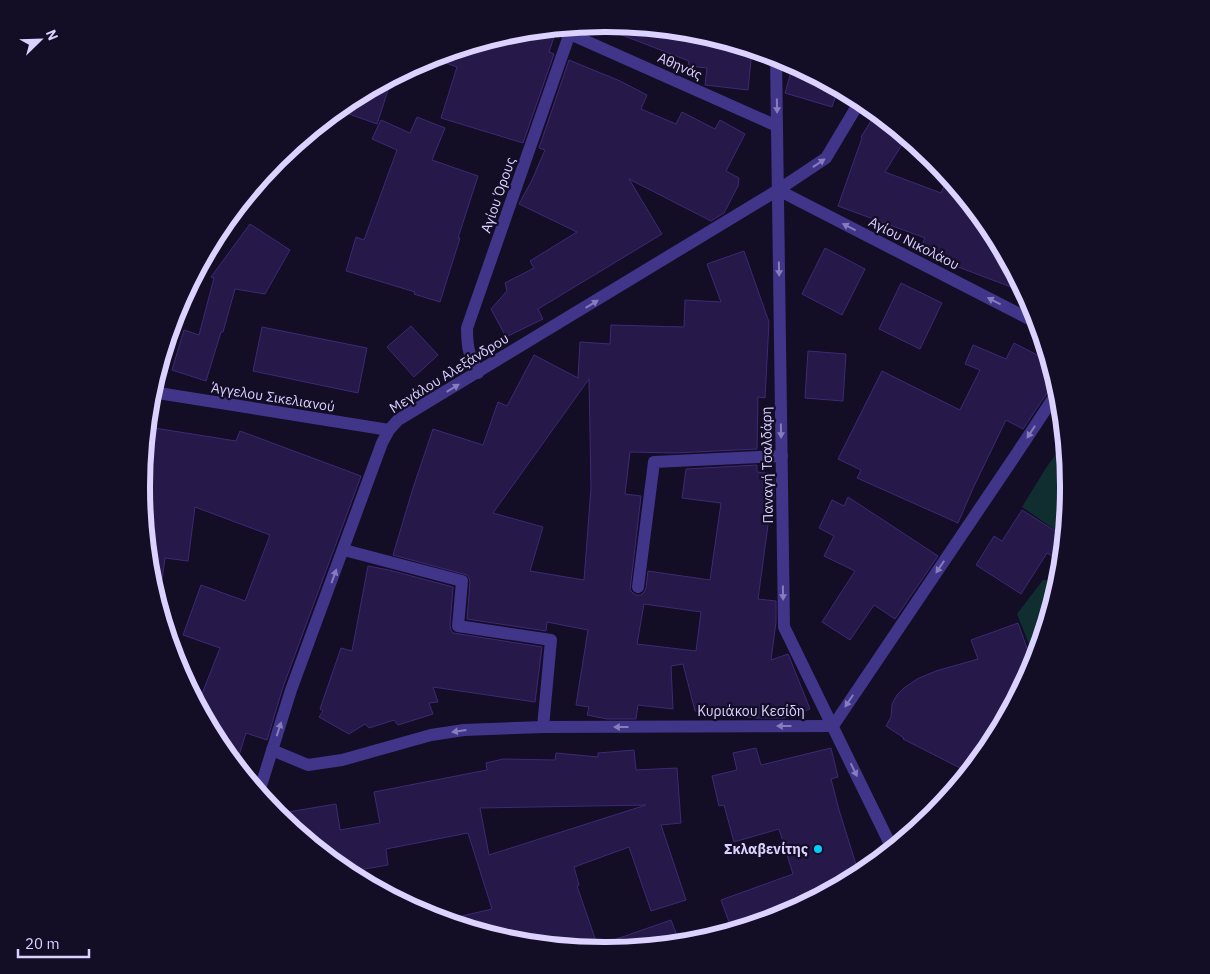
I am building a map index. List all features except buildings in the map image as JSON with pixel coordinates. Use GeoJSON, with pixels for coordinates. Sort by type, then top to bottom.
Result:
{"type":"FeatureCollection","features":[{"type":"Feature","properties":{"kind":"street","name":"Αθηνάς"},"geometry":{"type":"LineString","coordinates":[[577,33],[777,126]]}},
{"type":"Feature","properties":{"kind":"street","name":"Αγίου Όρους"},"geometry":{"type":"LineString","coordinates":[[478,373],[470,358],[467,345],[467,328],[570,34]]}},
{"type":"Feature","properties":{"kind":"street","name":"Παναγή Τσαλδάρη"},"geometry":{"type":"LineString","coordinates":[[776,66],[784,627],[889,842]]}},
{"type":"Feature","properties":{"kind":"street","name":"Μεγάλου Αλεξάνδρου"},"geometry":{"type":"LineString","coordinates":[[261,785],[291,690],[382,443],[389,430],[398,420],[778,190],[826,158],[856,108]]}},
{"type":"Feature","properties":{"kind":"street","name":"Αγίου Νικολάου"},"geometry":{"type":"LineString","coordinates":[[778,190],[1027,318]]}},
{"type":"Feature","properties":{"kind":"street","name":"Άγγελου Σικελιανού"},"geometry":{"type":"LineString","coordinates":[[160,393],[389,430]]}},
{"type":"Feature","properties":{"kind":"street"},"geometry":{"type":"LineString","coordinates":[[832,726],[1051,401]]}},
{"type":"Feature","properties":{"kind":"street"},"geometry":{"type":"LineString","coordinates":[[638,587],[654,462],[782,456]]}},
{"type":"Feature","properties":{"kind":"street"},"geometry":{"type":"LineString","coordinates":[[344,550],[462,581],[458,626],[551,640],[543,727]]}},
{"type":"Feature","properties":{"kind":"street","name":"Κυριάκου Κεσίδη"},"geometry":{"type":"LineString","coordinates":[[272,750],[308,764],[342,760],[431,735],[457,731],[543,727],[832,726]]}},
{"type":"Feature","properties":{"kind":"green space"},"geometry":{"type":"Polygon","coordinates":[[[1058,451],[1060,487],[1057,532],[1022,507],[1058,451]]]}},
{"type":"Feature","properties":{"kind":"green space"},"geometry":{"type":"Polygon","coordinates":[[[1043,580],[1050,580],[1030,647],[1017,614],[1043,580]]]}},
{"type":"Feature","properties":{"kind":"place","name":"Σκλαβενίτης"},"geometry":{"type":"Point","coordinates":[818,849]}}]}
